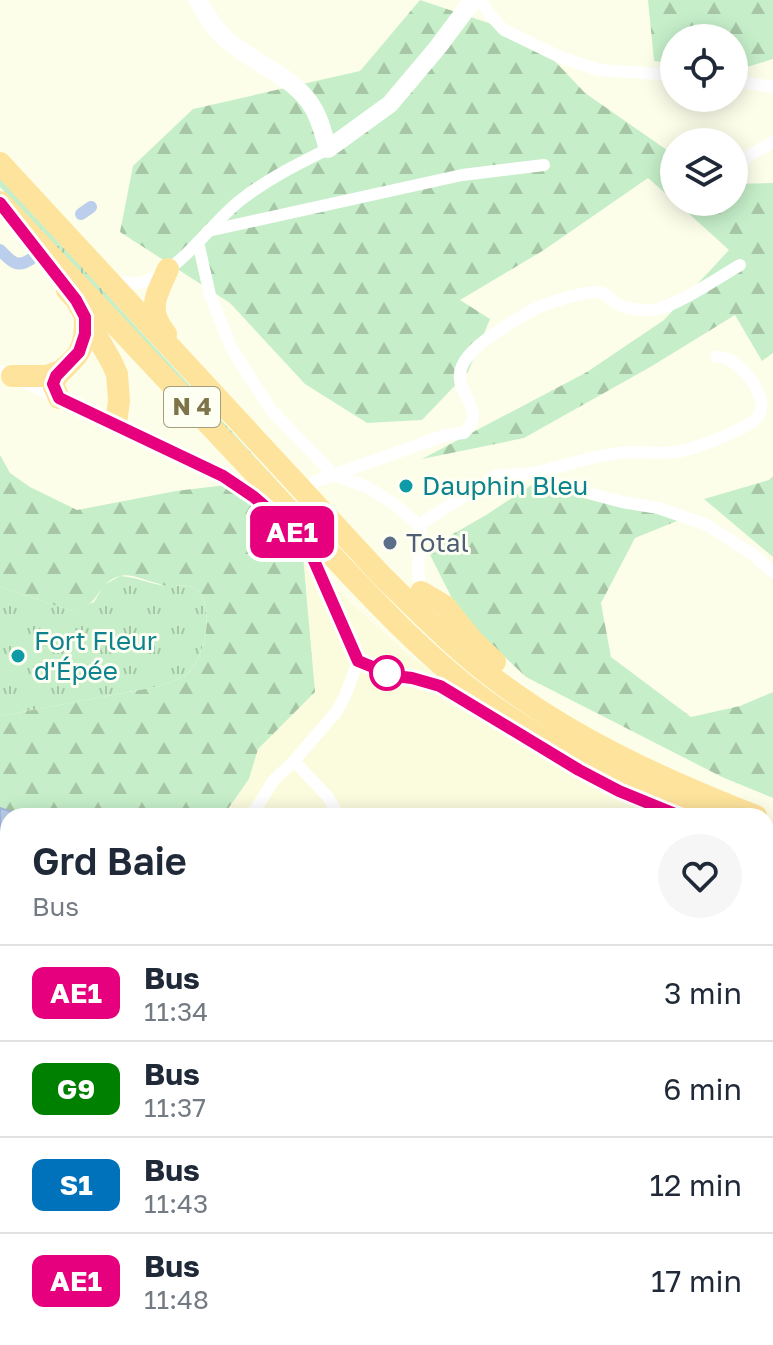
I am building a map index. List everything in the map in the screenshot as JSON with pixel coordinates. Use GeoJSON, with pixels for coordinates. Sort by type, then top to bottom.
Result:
{"type":"FeatureCollection","features":[{"type":"Feature","properties":{"kind":"highway","name":"N 4"},"geometry":{"type":"LineString","coordinates":[[0,163],[185,366],[382,576],[449,642],[501,684],[617,756],[735,808]]}},
{"type":"Feature","properties":{"kind":"highway","name":"N 4"},"geometry":{"type":"LineString","coordinates":[[0,203],[384,612],[456,677],[487,702],[549,741],[608,774],[687,808]]}},
{"type":"Feature","properties":{"kind":"highway"},"geometry":{"type":"LineString","coordinates":[[0,203],[76,300],[111,361],[117,374],[119,401],[116,423]]}},
{"type":"Feature","properties":{"kind":"highway"},"geometry":{"type":"LineString","coordinates":[[168,269],[154,300],[156,320],[185,366]]}},
{"type":"Feature","properties":{"kind":"highway"},"geometry":{"type":"LineString","coordinates":[[59,398],[53,384],[56,376],[79,352],[85,334],[85,317]]}},
{"type":"Feature","properties":{"kind":"highway"},"geometry":{"type":"LineString","coordinates":[[6,374],[47,376],[63,370]]}},
{"type":"Feature","properties":{"kind":"highway"},"geometry":{"type":"LineString","coordinates":[[215,397],[324,478]]}},
{"type":"Feature","properties":{"kind":"highway"},"geometry":{"type":"LineString","coordinates":[[312,556],[366,605],[384,612]]}},
{"type":"Feature","properties":{"kind":"highway"},"geometry":{"type":"LineString","coordinates":[[421,592],[445,606],[473,641],[574,731]]}},
{"type":"Feature","properties":{"kind":"street"},"geometry":{"type":"LineString","coordinates":[[198,0],[211,24],[231,43],[298,89],[310,102],[328,149]]}},
{"type":"Feature","properties":{"kind":"street"},"geometry":{"type":"LineString","coordinates":[[105,279],[142,282],[168,269],[240,200],[277,175],[328,149],[390,104],[473,0]]}},
{"type":"Feature","properties":{"kind":"street"},"geometry":{"type":"LineString","coordinates":[[481,0],[504,30],[560,57],[599,70],[660,74]]}},
{"type":"Feature","properties":{"kind":"street"},"geometry":{"type":"LineString","coordinates":[[748,83],[773,87]]}},
{"type":"Feature","properties":{"kind":"street"},"geometry":{"type":"LineString","coordinates":[[748,156],[773,142]]}},
{"type":"Feature","properties":{"kind":"street"},"geometry":{"type":"LineString","coordinates":[[208,231],[462,175],[544,165]]}},
{"type":"Feature","properties":{"kind":"street"},"geometry":{"type":"LineString","coordinates":[[198,242],[210,295],[232,349],[271,410],[324,478],[367,487],[419,525],[421,592]]}},
{"type":"Feature","properties":{"kind":"street"},"geometry":{"type":"LineString","coordinates":[[324,478],[446,435],[464,433],[473,419],[471,405],[458,375],[462,362],[477,346],[535,309],[587,293],[603,293],[617,304],[655,310],[740,265]]}},
{"type":"Feature","properties":{"kind":"street"},"geometry":{"type":"LineString","coordinates":[[419,525],[495,476],[535,473],[616,453],[674,452],[736,432],[758,417],[762,408],[758,391],[735,363],[724,356],[717,357]]}},
{"type":"Feature","properties":{"kind":"street"},"geometry":{"type":"LineString","coordinates":[[6,374],[116,423],[223,476],[276,516],[312,556],[358,661],[337,711],[273,781],[256,808]]}},
{"type":"Feature","properties":{"kind":"street"},"geometry":{"type":"LineString","coordinates":[[535,473],[588,493],[658,508],[705,524],[751,553],[773,572]]}},
{"type":"Feature","properties":{"kind":"street"},"geometry":{"type":"LineString","coordinates":[[358,661],[395,676],[440,686],[579,770],[660,808]]}},
{"type":"Feature","properties":{"kind":"street"},"geometry":{"type":"LineString","coordinates":[[294,761],[334,808]]}},
{"type":"Feature","properties":{"kind":"shaded area"},"geometry":{"type":"Polygon","coordinates":[[[304,560],[408,655],[593,777],[668,808],[229,808],[249,779],[258,749],[315,692],[304,560]]]}},
{"type":"Feature","properties":{"kind":"green space"},"geometry":{"type":"Polygon","coordinates":[[[420,0],[533,38],[585,93],[660,145],[660,189],[648,178],[544,250],[460,300],[490,319],[468,372],[422,420],[367,423],[305,384],[230,303],[120,232],[133,166],[193,109],[360,71],[420,0]]]}},
{"type":"Feature","properties":{"kind":"green space"},"geometry":{"type":"Polygon","coordinates":[[[648,0],[773,0],[773,59],[748,67],[748,24],[660,24],[660,62],[654,61],[648,0]]]}},
{"type":"Feature","properties":{"kind":"green space"},"geometry":{"type":"Polygon","coordinates":[[[0,177],[307,515],[0,187],[0,177]]]}},
{"type":"Feature","properties":{"kind":"green space"},"geometry":{"type":"Polygon","coordinates":[[[773,183],[773,353],[762,361],[735,315],[524,438],[422,459],[587,372],[664,320],[729,250],[691,216],[748,216],[748,184],[773,183]]]}},
{"type":"Feature","properties":{"kind":"green space"},"geometry":{"type":"Polygon","coordinates":[[[0,455],[10,473],[30,487],[77,510],[226,485],[253,503],[303,555],[315,692],[258,749],[249,779],[229,808],[0,808],[0,716],[161,686],[179,678],[189,672],[200,655],[207,620],[203,598],[195,588],[166,586],[129,576],[112,579],[88,605],[72,611],[0,587],[0,455]]]}},
{"type":"Feature","properties":{"kind":"green space"},"geometry":{"type":"Polygon","coordinates":[[[773,476],[773,557],[704,499],[769,480],[773,476]]]}},
{"type":"Feature","properties":{"kind":"green space"},"geometry":{"type":"Polygon","coordinates":[[[539,480],[682,519],[635,538],[601,603],[611,657],[691,717],[740,706],[773,692],[773,798],[722,777],[526,677],[461,616],[427,549],[539,480]]]}},
{"type":"Feature","properties":{"kind":"green space"},"geometry":{"type":"Polygon","coordinates":[[[120,576],[163,585],[188,586],[198,591],[206,608],[206,632],[200,655],[189,672],[161,686],[0,716],[0,587],[72,611],[94,602],[104,585],[120,576]]]}},
{"type":"Feature","properties":{"kind":"waterway"},"geometry":{"type":"LineString","coordinates":[[81,214],[91,207]]}},
{"type":"Feature","properties":{"kind":"waterway"},"geometry":{"type":"LineString","coordinates":[[0,250],[18,263],[31,259]]}},
{"type":"Feature","properties":{"kind":"bus line","name":"AE1"},"geometry":{"type":"LineString","coordinates":[[0,203],[76,300],[85,317],[85,334],[79,352],[56,376],[53,384],[59,398],[223,476],[276,516],[312,556],[358,661],[395,676],[440,686],[579,770],[660,808]]}},
{"type":"Feature","properties":{"kind":"place","name":"Dauphin Bleu"},"geometry":{"type":"Point","coordinates":[406,486]}},
{"type":"Feature","properties":{"kind":"place","name":"Total"},"geometry":{"type":"Point","coordinates":[390,543]}},
{"type":"Feature","properties":{"kind":"place","name":"Fort Fleur d'Épée"},"geometry":{"type":"Point","coordinates":[18,656]}}]}
